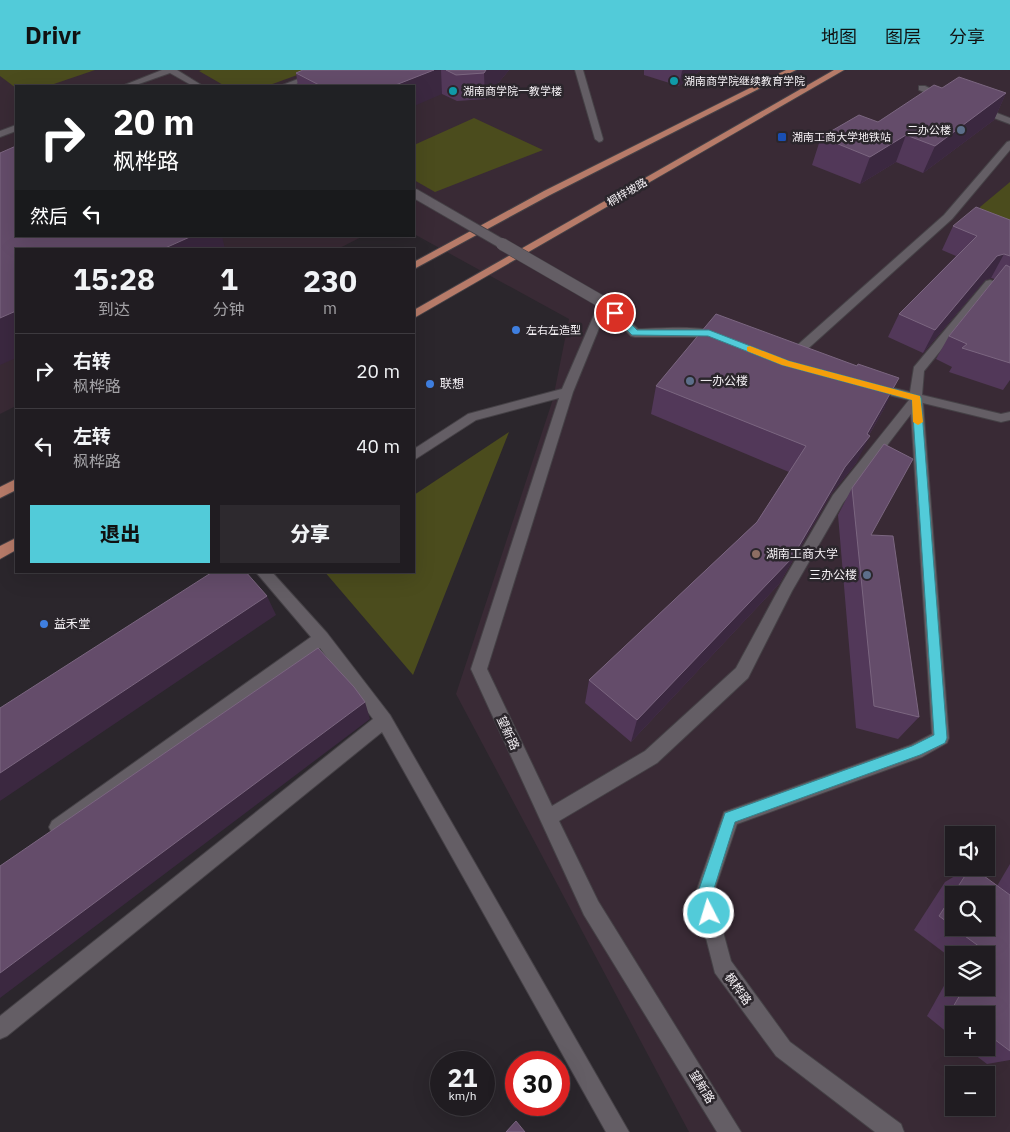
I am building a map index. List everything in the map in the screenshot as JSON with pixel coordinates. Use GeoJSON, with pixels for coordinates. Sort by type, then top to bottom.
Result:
{"type":"FeatureCollection","features":[{"type":"Feature","properties":{"kind":"main road"},"geometry":{"type":"LineString","coordinates":[[415,265],[546,193],[792,70]]}},
{"type":"Feature","properties":{"kind":"main road","name":"桐梓坡路"},"geometry":{"type":"LineString","coordinates":[[415,314],[840,70]]}},
{"type":"Feature","properties":{"kind":"main road"},"geometry":{"type":"LineString","coordinates":[[0,493],[15,485]]}},
{"type":"Feature","properties":{"kind":"main road"},"geometry":{"type":"LineString","coordinates":[[0,553],[15,544]]}},
{"type":"Feature","properties":{"kind":"street"},"geometry":{"type":"LineString","coordinates":[[129,85],[170,70],[197,85]]}},
{"type":"Feature","properties":{"kind":"street"},"geometry":{"type":"LineString","coordinates":[[287,85],[329,70]]}},
{"type":"Feature","properties":{"kind":"street"},"geometry":{"type":"LineString","coordinates":[[579,70],[599,139]]}},
{"type":"Feature","properties":{"kind":"street"},"geometry":{"type":"LineString","coordinates":[[922,88],[1010,121]]}},
{"type":"Feature","properties":{"kind":"street"},"geometry":{"type":"LineString","coordinates":[[0,134],[15,128]]}},
{"type":"Feature","properties":{"kind":"street"},"geometry":{"type":"LineString","coordinates":[[786,362],[948,217],[1010,144]]}},
{"type":"Feature","properties":{"kind":"street"},"geometry":{"type":"LineString","coordinates":[[415,194],[604,303],[635,333],[709,333],[734,343]]}},
{"type":"Feature","properties":{"kind":"street"},"geometry":{"type":"LineString","coordinates":[[548,818],[651,757],[742,673],[787,587],[838,499],[916,398],[918,370],[990,283],[1010,290]]}},
{"type":"Feature","properties":{"kind":"street","name":"望新路"},"geometry":{"type":"LineString","coordinates":[[604,303],[567,392],[478,669],[591,908],[730,1132]]}},
{"type":"Feature","properties":{"kind":"street"},"geometry":{"type":"LineString","coordinates":[[860,383],[1001,418],[1010,416]]}},
{"type":"Feature","properties":{"kind":"street"},"geometry":{"type":"LineString","coordinates":[[415,454],[472,417],[567,392]]}},
{"type":"Feature","properties":{"kind":"street","name":"枫桦路"},"geometry":{"type":"LineString","coordinates":[[893,1132],[783,1049],[722,966],[704,895],[730,818],[916,751],[941,738],[916,398]]}},
{"type":"Feature","properties":{"kind":"street"},"geometry":{"type":"LineString","coordinates":[[264,573],[322,638],[384,720],[618,1132]]}},
{"type":"Feature","properties":{"kind":"street"},"geometry":{"type":"LineString","coordinates":[[48,834],[322,638]]}},
{"type":"Feature","properties":{"kind":"street"},"geometry":{"type":"LineString","coordinates":[[0,1029],[384,720]]}},
{"type":"Feature","properties":{"kind":"shaded area","name":"湖南工商大学"},"geometry":{"type":"Polygon","coordinates":[[[0,70],[1010,70],[1010,1132],[689,1132],[456,694],[553,399],[569,319],[415,235],[415,85],[15,85],[15,237],[361,237],[340,248],[15,248],[15,406],[0,414],[0,70]]]}},
{"type":"Feature","properties":{"kind":"shaded area"},"geometry":{"type":"Polygon","coordinates":[[[0,70],[95,70],[51,85],[15,85],[15,87],[0,76],[0,70]]]}},
{"type":"Feature","properties":{"kind":"shaded area"},"geometry":{"type":"Polygon","coordinates":[[[311,70],[270,85],[223,85],[199,71],[311,70]]]}},
{"type":"Feature","properties":{"kind":"shaded area"},"geometry":{"type":"Polygon","coordinates":[[[474,118],[543,150],[435,192],[415,181],[415,145],[474,118]]]}},
{"type":"Feature","properties":{"kind":"shaded area"},"geometry":{"type":"Polygon","coordinates":[[[1010,182],[1010,240],[985,231],[980,207],[1010,182]]]}},
{"type":"Feature","properties":{"kind":"shaded area"},"geometry":{"type":"Polygon","coordinates":[[[509,432],[413,675],[326,573],[415,573],[415,494],[509,432]]]}},
{"type":"Feature","properties":{"kind":"building"},"geometry":{"type":"Polygon","coordinates":[[[303,70],[434,70],[396,85],[319,85],[296,73],[303,70]]]}},
{"type":"Feature","properties":{"kind":"building"},"geometry":{"type":"Polygon","coordinates":[[[446,70],[486,70],[484,73],[456,75],[446,70]]]}},
{"type":"Feature","properties":{"kind":"building"},"geometry":{"type":"Polygon","coordinates":[[[959,77],[1006,93],[935,146],[906,135],[870,157],[821,137],[859,115],[878,122],[934,85],[942,88],[959,77]]]}},
{"type":"Feature","properties":{"kind":"building"},"geometry":{"type":"Polygon","coordinates":[[[15,146],[15,237],[190,237],[165,248],[15,248],[15,311],[0,318],[0,153],[15,146]]]}},
{"type":"Feature","properties":{"kind":"building"},"geometry":{"type":"Polygon","coordinates":[[[976,207],[1010,220],[1010,256],[1004,254],[997,256],[935,330],[899,314],[977,236],[953,226],[976,207]]]}},
{"type":"Feature","properties":{"kind":"building"},"geometry":{"type":"Polygon","coordinates":[[[1006,265],[1010,267],[1010,363],[962,348],[967,344],[949,336],[1006,265]]]}},
{"type":"Feature","properties":{"kind":"building"},"geometry":{"type":"Polygon","coordinates":[[[716,314],[857,366],[858,364],[899,378],[867,434],[870,436],[845,467],[792,558],[637,720],[589,680],[757,522],[806,446],[656,386],[716,314]]]}},
{"type":"Feature","properties":{"kind":"building"},"geometry":{"type":"Polygon","coordinates":[[[884,444],[913,459],[871,535],[893,536],[919,717],[874,706],[852,488],[884,444]]]}},
{"type":"Feature","properties":{"kind":"building"},"geometry":{"type":"Polygon","coordinates":[[[211,573],[247,573],[267,596],[0,773],[0,708],[211,573]]]}},
{"type":"Feature","properties":{"kind":"building"},"geometry":{"type":"Polygon","coordinates":[[[318,648],[354,687],[365,702],[0,973],[0,866],[318,648]]]}},
{"type":"Feature","properties":{"kind":"building"},"geometry":{"type":"Polygon","coordinates":[[[965,876],[984,876],[1010,895],[1010,1051],[995,1040],[995,1006],[954,1006],[959,996],[995,996],[995,946],[979,946],[965,936],[995,936],[995,886],[958,886],[965,876]]]}},
{"type":"Feature","properties":{"kind":"building"},"geometry":{"type":"Polygon","coordinates":[[[945,907],[945,920],[939,916],[945,907]]]}},
{"type":"Feature","properties":{"kind":"building"},"geometry":{"type":"Polygon","coordinates":[[[516,1121],[525,1132],[506,1132],[516,1121]]]}},
{"type":"Feature","properties":{"kind":"slow traffic"},"geometry":{"type":"LineString","coordinates":[[750,349],[785,363],[916,398],[918,422]]}},
{"type":"Feature","properties":{"kind":"place","name":"湖南商学院继续教育学院"},"geometry":{"type":"Point","coordinates":[674,81]}},
{"type":"Feature","properties":{"kind":"place","name":"湖南商学院一教学楼"},"geometry":{"type":"Point","coordinates":[453,91]}},
{"type":"Feature","properties":{"kind":"place","name":"二办公楼"},"geometry":{"type":"Point","coordinates":[961,130]}},
{"type":"Feature","properties":{"kind":"place","name":"湖南工商大学地铁站"},"geometry":{"type":"Point","coordinates":[782,137]}},
{"type":"Feature","properties":{"kind":"place","name":"左右左造型"},"geometry":{"type":"Point","coordinates":[516,330]}},
{"type":"Feature","properties":{"kind":"place","name":"一办公楼"},"geometry":{"type":"Point","coordinates":[690,381]}},
{"type":"Feature","properties":{"kind":"place","name":"联想"},"geometry":{"type":"Point","coordinates":[430,384]}},
{"type":"Feature","properties":{"kind":"place","name":"湖南工商大学"},"geometry":{"type":"Point","coordinates":[756,554]}},
{"type":"Feature","properties":{"kind":"place","name":"三办公楼"},"geometry":{"type":"Point","coordinates":[867,575]}},
{"type":"Feature","properties":{"kind":"place","name":"益禾堂"},"geometry":{"type":"Point","coordinates":[44,624]}},
{"type":"Feature","properties":{"kind":"route"},"geometry":{"type":"LineString","coordinates":[[615,313],[635,333],[709,333],[785,363],[916,398],[941,738],[916,751],[730,818],[704,895],[709,913]]}}]}
